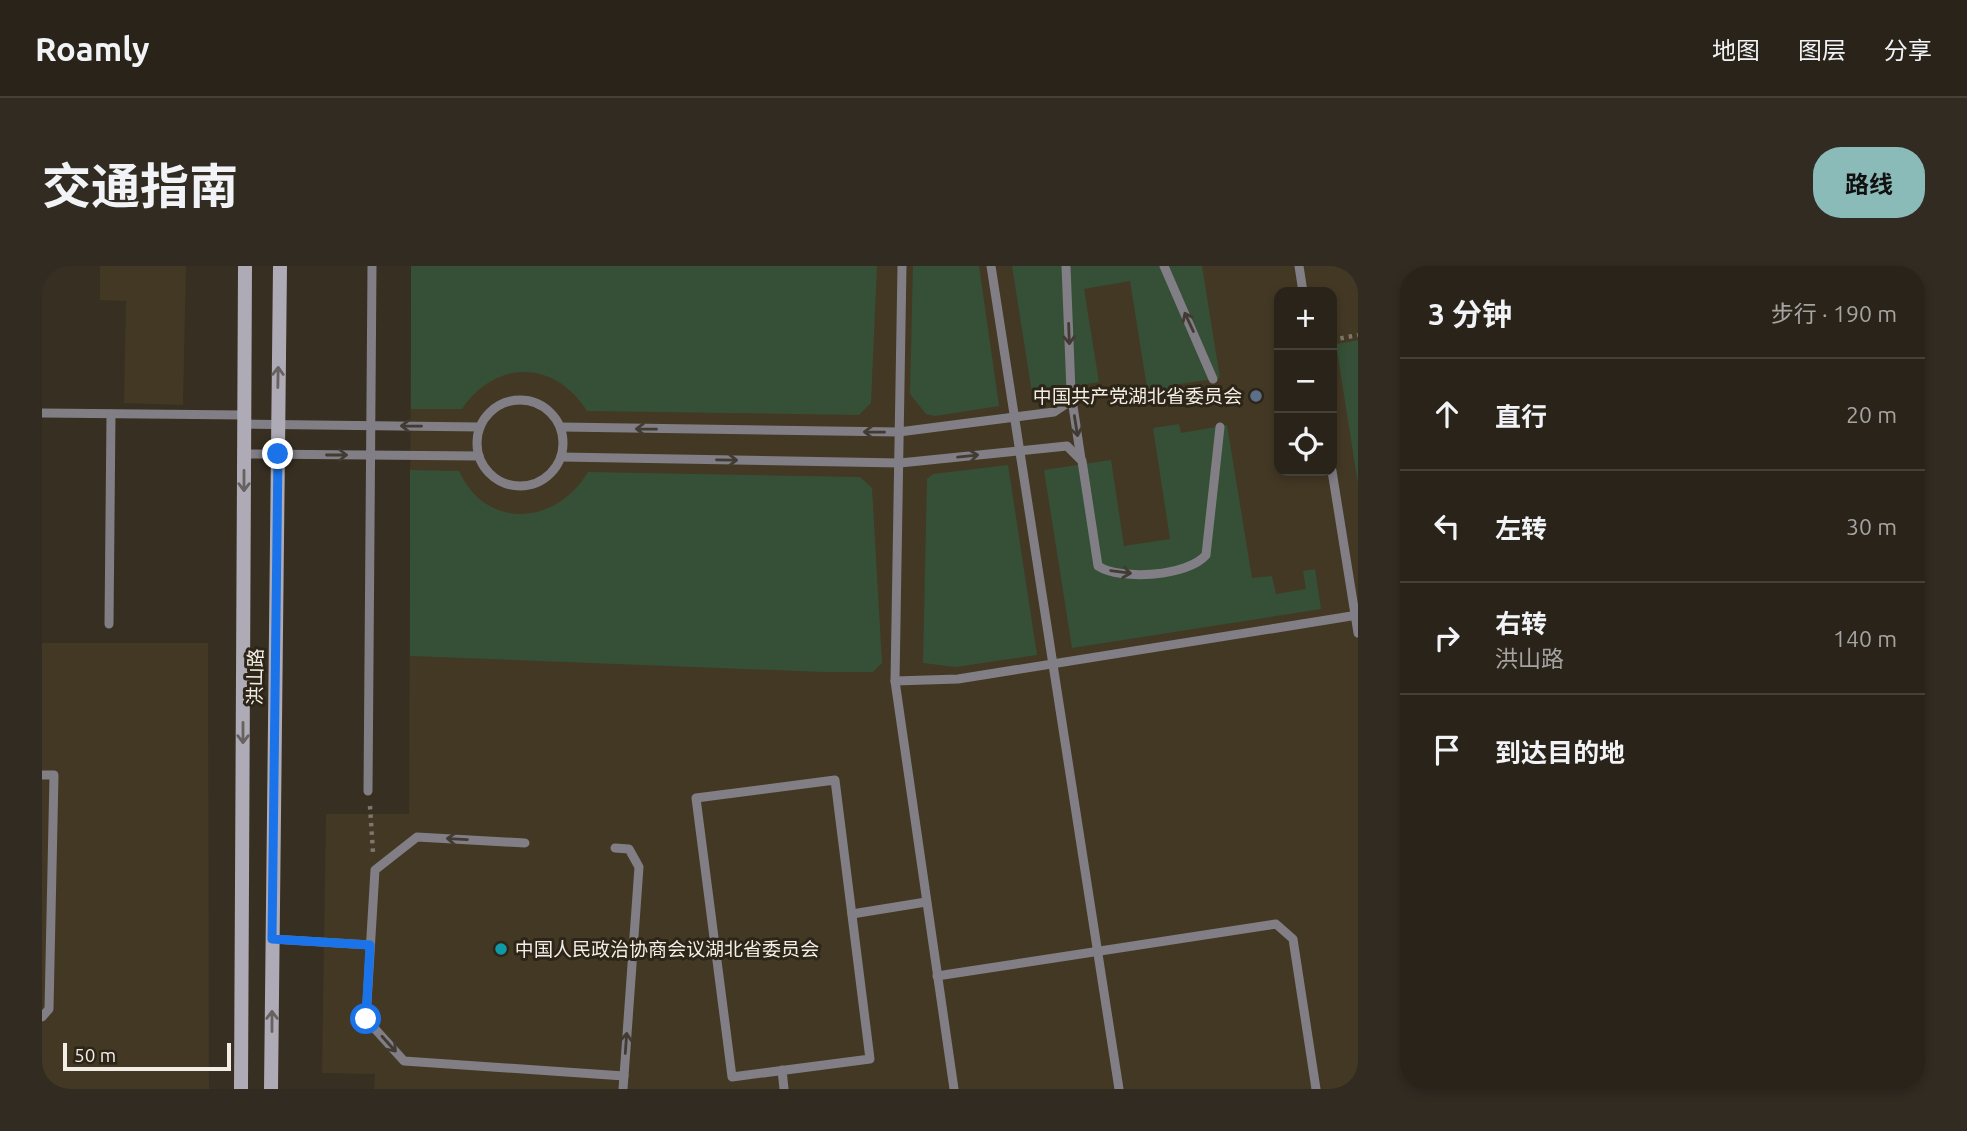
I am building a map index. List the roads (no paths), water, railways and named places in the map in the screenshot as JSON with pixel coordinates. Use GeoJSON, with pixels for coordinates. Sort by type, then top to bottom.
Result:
{"type":"FeatureCollection","features":[{"type":"Feature","properties":{"kind":"main road","name":"洪山路"},"geometry":{"type":"LineString","coordinates":[[241,1089],[245,266]]}},
{"type":"Feature","properties":{"kind":"main road","name":"洪山路"},"geometry":{"type":"LineString","coordinates":[[271,1089],[280,266]]}},
{"type":"Feature","properties":{"kind":"lane"},"geometry":{"type":"LineString","coordinates":[[369,791],[372,266]]}},
{"type":"Feature","properties":{"kind":"lane"},"geometry":{"type":"LineString","coordinates":[[902,266],[895,681],[954,1089]]}},
{"type":"Feature","properties":{"kind":"lane"},"geometry":{"type":"LineString","coordinates":[[991,266],[1119,1089]]}},
{"type":"Feature","properties":{"kind":"lane"},"geometry":{"type":"LineString","coordinates":[[1066,266],[1071,391],[1098,566],[1141,575],[1195,566],[1208,551],[1220,426]]}},
{"type":"Feature","properties":{"kind":"lane"},"geometry":{"type":"LineString","coordinates":[[1164,266],[1213,379]]}},
{"type":"Feature","properties":{"kind":"lane"},"geometry":{"type":"LineString","coordinates":[[1298,266],[1302,287]]}},
{"type":"Feature","properties":{"kind":"lane"},"geometry":{"type":"LineString","coordinates":[[561,427],[900,432],[1059,410],[1066,404],[1071,391]]}},
{"type":"Feature","properties":{"kind":"lane"},"geometry":{"type":"LineString","coordinates":[[521,400],[545,408],[561,427],[561,457],[545,478],[520,486],[494,477],[479,456],[480,427],[496,408],[521,400]]}},
{"type":"Feature","properties":{"kind":"lane"},"geometry":{"type":"LineString","coordinates":[[42,413],[244,420],[278,425],[480,427]]}},
{"type":"Feature","properties":{"kind":"lane"},"geometry":{"type":"LineString","coordinates":[[109,624],[111,414]]}},
{"type":"Feature","properties":{"kind":"lane"},"geometry":{"type":"LineString","coordinates":[[561,457],[900,463],[1062,445],[1072,449],[1082,461]]}},
{"type":"Feature","properties":{"kind":"lane"},"geometry":{"type":"LineString","coordinates":[[244,454],[479,456]]}},
{"type":"Feature","properties":{"kind":"lane"},"geometry":{"type":"LineString","coordinates":[[1333,476],[1358,633]]}},
{"type":"Feature","properties":{"kind":"lane"},"geometry":{"type":"LineString","coordinates":[[895,681],[958,679],[1357,616]]}},
{"type":"Feature","properties":{"kind":"lane"},"geometry":{"type":"LineString","coordinates":[[42,775],[54,775],[47,889],[49,1009],[42,1017]]}},
{"type":"Feature","properties":{"kind":"lane"},"geometry":{"type":"LineString","coordinates":[[835,780],[852,914],[870,1059],[732,1077],[696,797],[835,780]]}},
{"type":"Feature","properties":{"kind":"lane"},"geometry":{"type":"LineString","coordinates":[[525,843],[417,837],[375,870],[366,1019],[404,1061],[624,1076]]}},
{"type":"Feature","properties":{"kind":"lane"},"geometry":{"type":"LineString","coordinates":[[615,848],[629,849],[639,867],[623,1089]]}},
{"type":"Feature","properties":{"kind":"lane"},"geometry":{"type":"LineString","coordinates":[[852,914],[926,902]]}},
{"type":"Feature","properties":{"kind":"lane"},"geometry":{"type":"LineString","coordinates":[[937,976],[1276,925],[1293,939],[1316,1089]]}},
{"type":"Feature","properties":{"kind":"lane"},"geometry":{"type":"LineString","coordinates":[[272,939],[370,945]]}},
{"type":"Feature","properties":{"kind":"lane"},"geometry":{"type":"LineString","coordinates":[[782,1070],[784,1089]]}},
{"type":"Feature","properties":{"kind":"place","name":"中国共产党湖北省委员会"},"geometry":{"type":"Point","coordinates":[1256,396]}},
{"type":"Feature","properties":{"kind":"place","name":"中国人民政治协商会议湖北省委员会"},"geometry":{"type":"Point","coordinates":[501,949]}}]}
